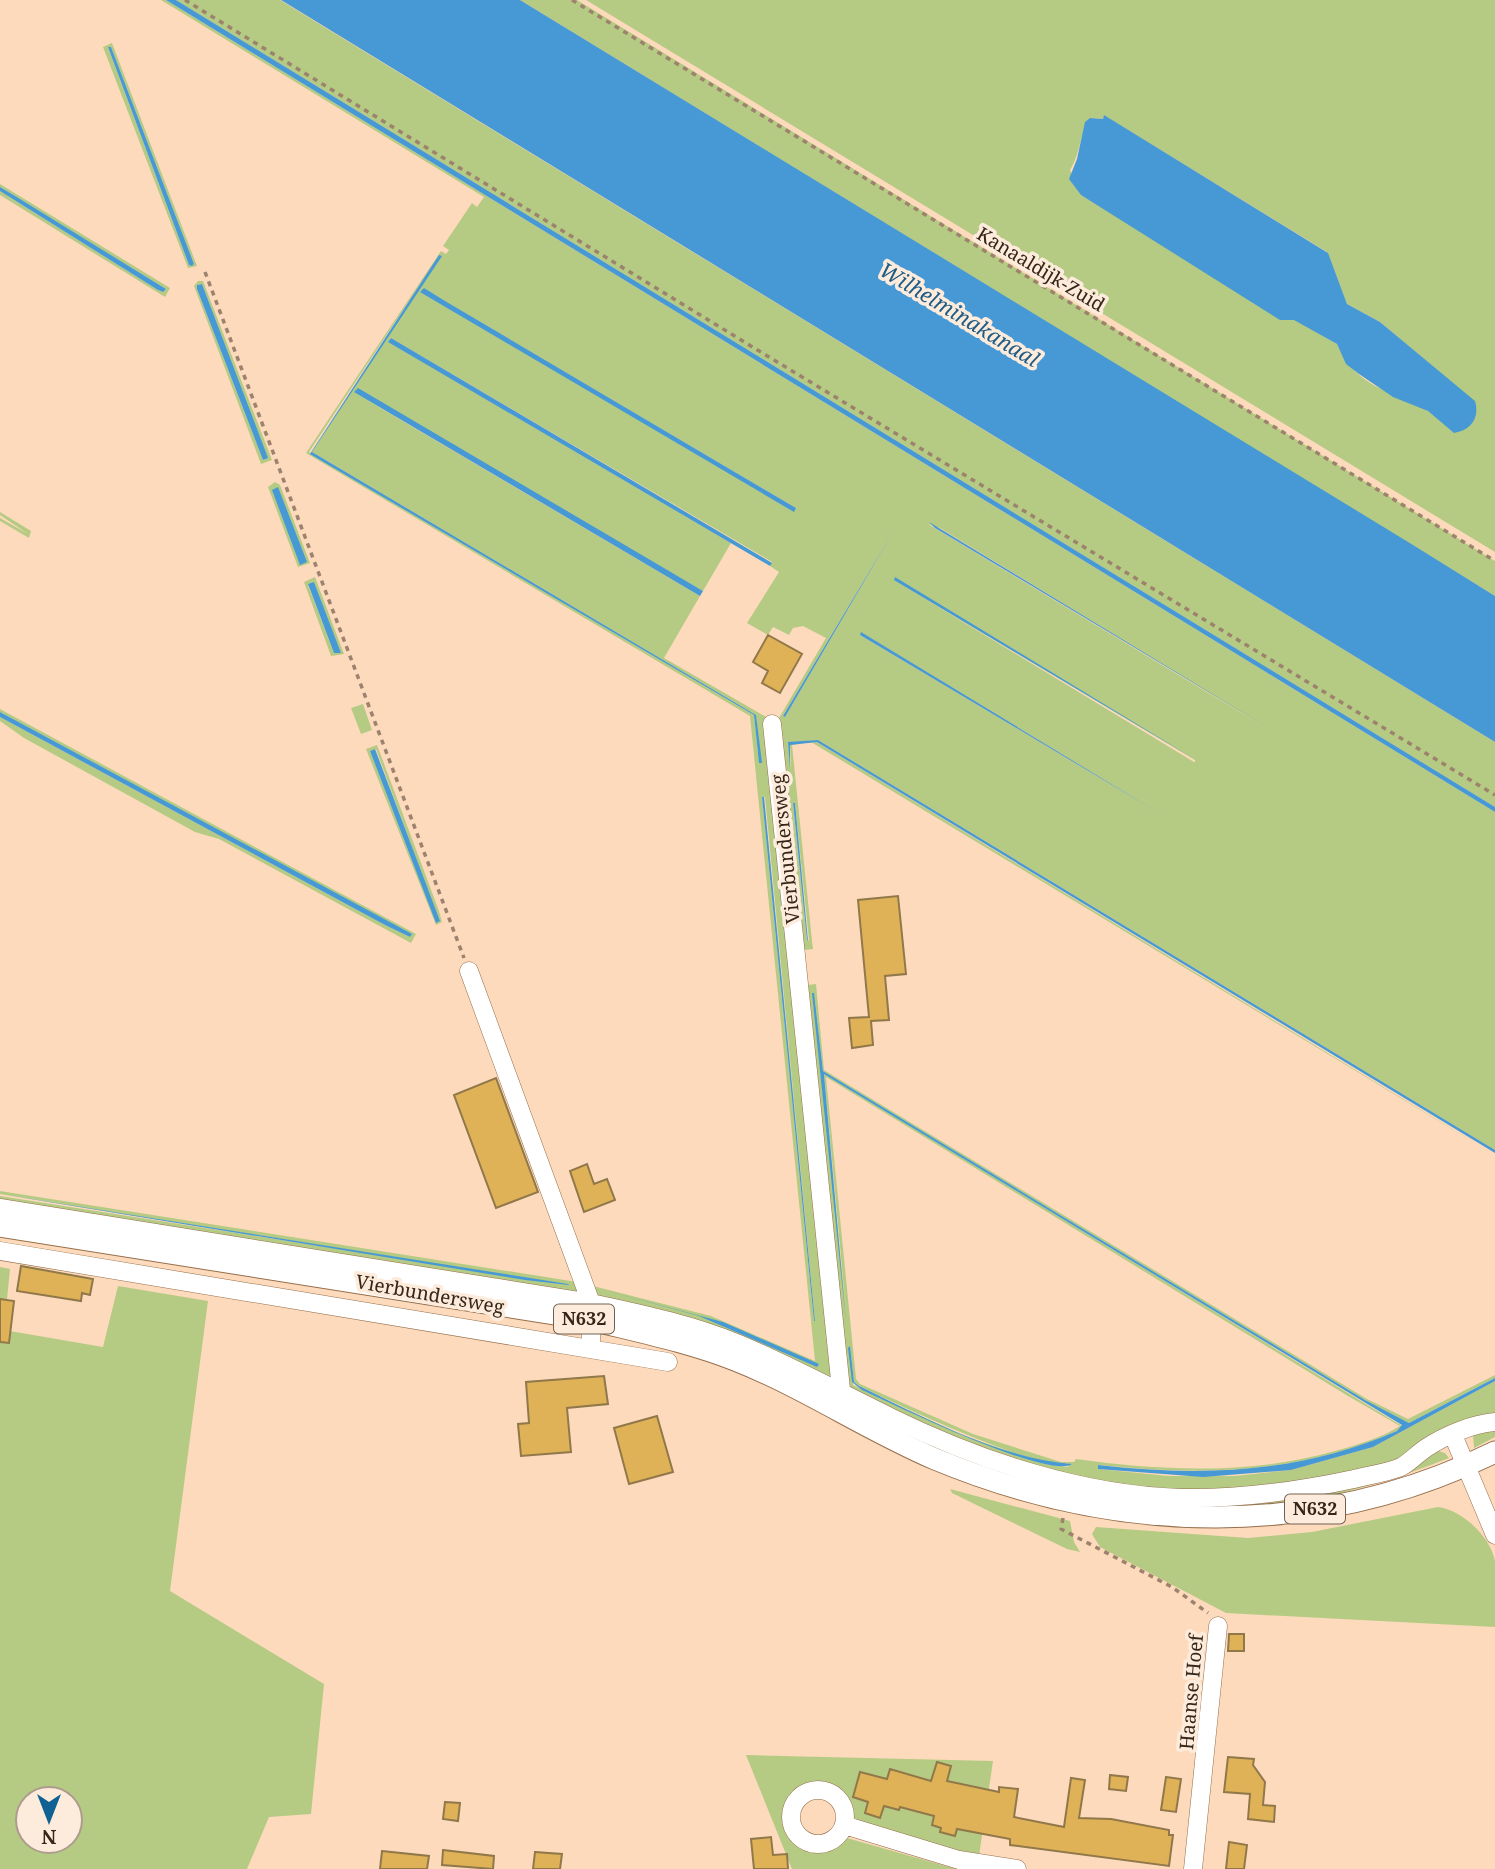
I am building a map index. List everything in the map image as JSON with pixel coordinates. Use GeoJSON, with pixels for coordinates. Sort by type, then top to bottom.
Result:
{"type":"FeatureCollection","features":[{"type":"Feature","properties":{"kind":"main road","name":"Vierbundersweg"},"geometry":{"type":"LineString","coordinates":[[0,1226],[592,1312],[737,1361],[934,1458],[1029,1492],[1066,1501],[1159,1514],[1271,1515],[1363,1502],[1465,1466],[1495,1452]]}},
{"type":"Feature","properties":{"kind":"street","name":"Vierbundersweg"},"geometry":{"type":"LineString","coordinates":[[772,724],[844,1414]]}},
{"type":"Feature","properties":{"kind":"street"},"geometry":{"type":"LineString","coordinates":[[469,971],[592,1312],[591,1347]]}},
{"type":"Feature","properties":{"kind":"street","name":"Vierbundersweg"},"geometry":{"type":"LineString","coordinates":[[0,1208],[699,1329],[841,1391],[903,1423],[1009,1465],[1071,1482],[1179,1498],[1270,1493],[1341,1482],[1400,1467],[1427,1447],[1453,1434],[1472,1426],[1495,1422]]}},
{"type":"Feature","properties":{"kind":"street","name":"Vierbundersweg"},"geometry":{"type":"LineString","coordinates":[[0,1251],[591,1347],[668,1362]]}},
{"type":"Feature","properties":{"kind":"street"},"geometry":{"type":"LineString","coordinates":[[1453,1434],[1495,1535]]}},
{"type":"Feature","properties":{"kind":"street","name":"Haanse Hoef"},"geometry":{"type":"LineString","coordinates":[[1193,1869],[1218,1626]]}},
{"type":"Feature","properties":{"kind":"street"},"geometry":{"type":"LineString","coordinates":[[844,1825],[959,1860],[1017,1869]]}},
{"type":"Feature","properties":{"kind":"path"},"geometry":{"type":"LineString","coordinates":[[185,0],[810,383],[1495,795]]}},
{"type":"Feature","properties":{"kind":"path","name":"Kanaaldijk-Zuid"},"geometry":{"type":"LineString","coordinates":[[572,0],[1495,561]]}},
{"type":"Feature","properties":{"kind":"path"},"geometry":{"type":"LineString","coordinates":[[205,272],[469,971]]}},
{"type":"Feature","properties":{"kind":"path","name":"Haanse Hoef"},"geometry":{"type":"LineString","coordinates":[[1066,1501],[1061,1529],[1187,1597],[1204,1608],[1218,1626]]}},
{"type":"Feature","properties":{"kind":"green space"},"geometry":{"type":"Polygon","coordinates":[[[161,0],[166,0],[1495,812],[1495,1150],[818,740],[788,743],[791,769],[790,744],[806,743],[792,745],[813,949],[805,950],[798,943],[775,718],[779,718],[826,638],[803,626],[793,628],[789,635],[773,627],[768,635],[747,623],[779,572],[770,566],[772,562],[391,338],[389,342],[731,543],[703,591],[355,393],[700,596],[664,658],[768,718],[834,1383],[597,1299],[589,1285],[711,1316],[815,1361],[750,716],[306,453],[441,251],[446,254],[449,250],[443,246],[472,203],[477,207],[484,197],[161,0]],[[439,256],[309,452],[754,715],[759,763],[756,715],[312,452],[439,256]],[[423,288],[796,509],[796,508],[423,288]],[[928,524],[1270,730],[940,528],[928,524]],[[893,532],[783,716],[785,717],[893,532]],[[894,580],[1194,762],[1195,760],[894,580]],[[862,633],[860,635],[1159,813],[862,633]],[[762,797],[814,1321],[765,797],[762,797]],[[795,803],[793,804],[807,941],[809,940],[795,803]]]}},
{"type":"Feature","properties":{"kind":"green space"},"geometry":{"type":"Polygon","coordinates":[[[176,0],[280,0],[1495,742],[1495,807],[176,0]]]}},
{"type":"Feature","properties":{"kind":"green space"},"geometry":{"type":"Polygon","coordinates":[[[520,0],[577,0],[1495,561],[1495,596],[520,0]]]}},
{"type":"Feature","properties":{"kind":"green space"},"geometry":{"type":"Polygon","coordinates":[[[586,0],[1495,0],[1495,552],[586,0]],[[1105,116],[1103,119],[1091,118],[1087,124],[1070,170],[1081,195],[1337,344],[1345,359],[1364,379],[1428,411],[1454,432],[1442,374],[1380,322],[1347,304],[1327,252],[1105,116]]]}},
{"type":"Feature","properties":{"kind":"green space"},"geometry":{"type":"Polygon","coordinates":[[[112,43],[197,266],[188,268],[103,47],[112,43]],[[108,47],[189,265],[192,266],[194,264],[111,47],[108,47]]]}},
{"type":"Feature","properties":{"kind":"green space"},"geometry":{"type":"Polygon","coordinates":[[[0,184],[170,288],[165,297],[0,195],[0,191],[158,290],[163,292],[166,289],[0,187],[0,184]]]}},
{"type":"Feature","properties":{"kind":"green space"},"geometry":{"type":"Polygon","coordinates":[[[198,281],[203,281],[272,460],[261,464],[194,286],[198,281]],[[199,284],[197,289],[263,460],[267,458],[202,284],[199,284]]]}},
{"type":"Feature","properties":{"kind":"green space"},"geometry":{"type":"Polygon","coordinates":[[[275,482],[280,485],[310,563],[298,567],[268,487],[275,482]]]}},
{"type":"Feature","properties":{"kind":"green space"},"geometry":{"type":"Polygon","coordinates":[[[0,512],[31,531],[29,538],[0,521],[0,518],[28,534],[0,515],[0,512]]]}},
{"type":"Feature","properties":{"kind":"green space"},"geometry":{"type":"Polygon","coordinates":[[[315,577],[344,654],[331,656],[304,582],[315,577]],[[314,582],[308,585],[334,653],[340,653],[314,582]]]}},
{"type":"Feature","properties":{"kind":"green space"},"geometry":{"type":"Polygon","coordinates":[[[363,704],[372,730],[361,734],[351,708],[363,704]]]}},
{"type":"Feature","properties":{"kind":"green space"},"geometry":{"type":"Polygon","coordinates":[[[0,709],[416,934],[411,943],[219,839],[195,832],[24,738],[0,721],[0,717],[385,925],[410,937],[411,935],[0,712],[0,709]]]}},
{"type":"Feature","properties":{"kind":"green space"},"geometry":{"type":"Polygon","coordinates":[[[812,742],[817,742],[1495,1155],[812,742]]]}},
{"type":"Feature","properties":{"kind":"green space"},"geometry":{"type":"Polygon","coordinates":[[[377,745],[439,911],[442,922],[436,925],[366,749],[377,745]],[[376,749],[370,751],[436,922],[439,921],[376,749]]]}},
{"type":"Feature","properties":{"kind":"green space"},"geometry":{"type":"Polygon","coordinates":[[[816,984],[824,1070],[1367,1399],[1408,1419],[1495,1375],[1495,1378],[1409,1423],[1365,1400],[823,1071],[814,993],[847,1322],[824,1073],[1402,1426],[1397,1431],[1361,1445],[1288,1464],[1213,1470],[1099,1465],[1099,1469],[1168,1476],[1235,1476],[1291,1470],[1373,1447],[1495,1381],[1495,1417],[1415,1455],[1353,1474],[1302,1484],[1198,1491],[1093,1480],[1042,1469],[973,1447],[842,1387],[802,992],[808,985],[816,984]],[[826,1077],[856,1379],[860,1384],[973,1434],[1061,1462],[1074,1462],[1076,1459],[1174,1468],[1271,1464],[1352,1446],[1377,1438],[1400,1426],[1348,1396],[826,1077]],[[850,1347],[853,1385],[967,1437],[1047,1464],[1068,1467],[1068,1463],[1052,1463],[998,1447],[859,1386],[854,1382],[850,1347]]]}},
{"type":"Feature","properties":{"kind":"green space"},"geometry":{"type":"Polygon","coordinates":[[[0,1191],[577,1282],[578,1296],[0,1202],[0,1196],[569,1285],[0,1194],[0,1191]]]}},
{"type":"Feature","properties":{"kind":"green space"},"geometry":{"type":"Polygon","coordinates":[[[0,1267],[10,1269],[4,1330],[103,1347],[118,1286],[208,1301],[170,1591],[324,1684],[311,1814],[269,1817],[247,1869],[0,1869],[0,1267]]]}},
{"type":"Feature","properties":{"kind":"green space"},"geometry":{"type":"Polygon","coordinates":[[[1495,1427],[1495,1437],[1474,1448],[1473,1435],[1495,1427]]]}},
{"type":"Feature","properties":{"kind":"green space"},"geometry":{"type":"Polygon","coordinates":[[[1435,1450],[1445,1453],[1449,1458],[1362,1488],[1269,1506],[1191,1506],[1075,1488],[1257,1500],[1435,1450]]]}},
{"type":"Feature","properties":{"kind":"green space"},"geometry":{"type":"Polygon","coordinates":[[[950,1489],[1070,1521],[1074,1542],[1080,1552],[1067,1549],[952,1493],[950,1489]]]}},
{"type":"Feature","properties":{"kind":"green space"},"geometry":{"type":"Polygon","coordinates":[[[1438,1507],[1456,1513],[1474,1526],[1492,1552],[1495,1561],[1495,1627],[1226,1613],[1100,1547],[1092,1534],[1096,1527],[1248,1538],[1312,1532],[1438,1507]]]}},
{"type":"Feature","properties":{"kind":"green space"},"geometry":{"type":"Polygon","coordinates":[[[746,1755],[993,1761],[979,1856],[959,1853],[854,1820],[853,1806],[839,1789],[817,1785],[801,1789],[791,1799],[786,1813],[787,1828],[792,1841],[803,1850],[827,1849],[837,1846],[847,1838],[956,1869],[792,1869],[746,1755]]]}},
{"type":"Feature","properties":{"kind":"water"},"geometry":{"type":"Polygon","coordinates":[[[166,0],[176,0],[1495,807],[1495,812],[166,0]]]}},
{"type":"Feature","properties":{"kind":"water","name":"Wilhelminakanaal"},"geometry":{"type":"Polygon","coordinates":[[[281,0],[520,0],[1413,545],[1495,596],[1495,742],[281,0]]]}},
{"type":"Feature","properties":{"kind":"water"},"geometry":{"type":"Polygon","coordinates":[[[108,47],[111,47],[194,264],[192,266],[189,265],[108,47]]]}},
{"type":"Feature","properties":{"kind":"water"},"geometry":{"type":"Polygon","coordinates":[[[1104,115],[1328,253],[1347,304],[1380,322],[1475,401],[1476,413],[1473,422],[1454,433],[1428,411],[1393,397],[1359,374],[1346,364],[1337,344],[1294,320],[1280,320],[1081,195],[1069,179],[1077,159],[1085,122],[1090,118],[1103,119],[1104,115]]]}},
{"type":"Feature","properties":{"kind":"water"},"geometry":{"type":"Polygon","coordinates":[[[0,187],[166,289],[163,292],[158,290],[0,191],[0,187]]]}},
{"type":"Feature","properties":{"kind":"water"},"geometry":{"type":"Polygon","coordinates":[[[439,255],[442,256],[312,452],[756,715],[762,763],[759,763],[754,715],[310,454],[439,255]]]}},
{"type":"Feature","properties":{"kind":"water"},"geometry":{"type":"Polygon","coordinates":[[[202,284],[268,458],[263,460],[197,289],[197,285],[202,284]]]}},
{"type":"Feature","properties":{"kind":"water"},"geometry":{"type":"Polygon","coordinates":[[[424,288],[796,508],[794,512],[420,292],[424,288]]]}},
{"type":"Feature","properties":{"kind":"water"},"geometry":{"type":"Polygon","coordinates":[[[391,338],[772,563],[770,566],[388,342],[391,338]]]}},
{"type":"Feature","properties":{"kind":"water"},"geometry":{"type":"Polygon","coordinates":[[[358,388],[703,591],[700,596],[354,392],[358,388]]]}},
{"type":"Feature","properties":{"kind":"water"},"geometry":{"type":"Polygon","coordinates":[[[278,487],[307,562],[300,565],[272,490],[278,487]]]}},
{"type":"Feature","properties":{"kind":"water"},"geometry":{"type":"Polygon","coordinates":[[[929,522],[1270,729],[935,528],[929,522]]]}},
{"type":"Feature","properties":{"kind":"water"},"geometry":{"type":"Polygon","coordinates":[[[893,532],[785,717],[783,716],[893,532]]]}},
{"type":"Feature","properties":{"kind":"water"},"geometry":{"type":"Polygon","coordinates":[[[895,577],[1196,760],[894,580],[895,577]]]}},
{"type":"Feature","properties":{"kind":"water"},"geometry":{"type":"Polygon","coordinates":[[[314,582],[341,653],[334,653],[308,584],[314,582]]]}},
{"type":"Feature","properties":{"kind":"water"},"geometry":{"type":"Polygon","coordinates":[[[861,632],[1159,813],[860,635],[861,632]]]}},
{"type":"Feature","properties":{"kind":"water"},"geometry":{"type":"Polygon","coordinates":[[[0,712],[412,934],[410,937],[385,925],[0,717],[0,712]]]}},
{"type":"Feature","properties":{"kind":"water"},"geometry":{"type":"Polygon","coordinates":[[[818,740],[1495,1150],[1495,1153],[817,742],[790,745],[790,769],[788,742],[818,740]]]}},
{"type":"Feature","properties":{"kind":"water"},"geometry":{"type":"Polygon","coordinates":[[[375,749],[440,921],[436,923],[370,751],[375,749]]]}},
{"type":"Feature","properties":{"kind":"water"},"geometry":{"type":"Polygon","coordinates":[[[764,797],[815,1321],[814,1321],[764,797]]]}},
{"type":"Feature","properties":{"kind":"water"},"geometry":{"type":"Polygon","coordinates":[[[795,803],[808,941],[807,940],[795,803]]]}},
{"type":"Feature","properties":{"kind":"water"},"geometry":{"type":"Polygon","coordinates":[[[812,993],[823,1071],[1365,1400],[1409,1423],[1495,1378],[1495,1381],[1373,1447],[1291,1470],[1203,1477],[1098,1469],[1098,1465],[1213,1471],[1288,1463],[1361,1445],[1397,1431],[1402,1425],[824,1074],[846,1322],[812,993]]]}},
{"type":"Feature","properties":{"kind":"water"},"geometry":{"type":"Polygon","coordinates":[[[0,1194],[568,1284],[569,1285],[525,1280],[0,1194]]]}},
{"type":"Feature","properties":{"kind":"water"},"geometry":{"type":"Polygon","coordinates":[[[607,1291],[723,1322],[819,1364],[817,1367],[699,1316],[607,1291]]]}},
{"type":"Feature","properties":{"kind":"water"},"geometry":{"type":"Polygon","coordinates":[[[850,1346],[854,1382],[859,1386],[936,1423],[990,1445],[1017,1454],[1072,1464],[1057,1466],[1003,1451],[970,1438],[936,1424],[862,1390],[852,1382],[848,1348],[850,1346]]]}},
{"type":"Feature","properties":{"kind":"building"},"geometry":{"type":"Polygon","coordinates":[[[768,635],[802,654],[780,693],[762,683],[768,671],[753,662],[768,635]]]}},
{"type":"Feature","properties":{"kind":"building"},"geometry":{"type":"Polygon","coordinates":[[[898,896],[906,974],[885,976],[889,1020],[871,1021],[873,1045],[852,1048],[849,1018],[869,1017],[858,900],[898,896]]]}},
{"type":"Feature","properties":{"kind":"building"},"geometry":{"type":"Polygon","coordinates":[[[496,1078],[538,1192],[496,1208],[454,1095],[496,1078]]]}},
{"type":"Feature","properties":{"kind":"building"},"geometry":{"type":"Polygon","coordinates":[[[587,1164],[594,1184],[607,1179],[615,1200],[584,1212],[570,1171],[587,1164]]]}},
{"type":"Feature","properties":{"kind":"building"},"geometry":{"type":"Polygon","coordinates":[[[21,1266],[93,1279],[90,1295],[82,1293],[81,1301],[17,1291],[21,1266]]]}},
{"type":"Feature","properties":{"kind":"building"},"geometry":{"type":"Polygon","coordinates":[[[0,1299],[14,1301],[9,1343],[0,1342],[0,1299]]]}},
{"type":"Feature","properties":{"kind":"building"},"geometry":{"type":"Polygon","coordinates":[[[604,1376],[608,1404],[567,1408],[571,1452],[521,1456],[518,1424],[529,1423],[526,1382],[604,1376]]]}},
{"type":"Feature","properties":{"kind":"building"},"geometry":{"type":"Polygon","coordinates":[[[657,1416],[673,1472],[629,1484],[614,1428],[657,1416]]]}},
{"type":"Feature","properties":{"kind":"building"},"geometry":{"type":"Polygon","coordinates":[[[1229,1634],[1244,1634],[1244,1651],[1228,1651],[1229,1634]]]}},
{"type":"Feature","properties":{"kind":"building"},"geometry":{"type":"Polygon","coordinates":[[[1228,1757],[1254,1759],[1253,1765],[1265,1782],[1263,1805],[1275,1806],[1274,1822],[1248,1819],[1250,1794],[1224,1792],[1228,1757]]]}},
{"type":"Feature","properties":{"kind":"building"},"geometry":{"type":"Polygon","coordinates":[[[937,1762],[951,1766],[947,1781],[999,1792],[999,1787],[1018,1789],[1014,1817],[1064,1827],[1071,1778],[1085,1780],[1079,1818],[1111,1819],[1169,1830],[1169,1835],[1173,1835],[1169,1866],[1010,1845],[1010,1839],[957,1829],[955,1836],[940,1832],[941,1828],[932,1825],[934,1816],[900,1807],[899,1810],[884,1806],[880,1818],[865,1813],[868,1802],[853,1797],[860,1772],[887,1779],[890,1769],[931,1781],[937,1762]]]}},
{"type":"Feature","properties":{"kind":"building"},"geometry":{"type":"Polygon","coordinates":[[[1110,1775],[1128,1777],[1126,1791],[1109,1789],[1110,1775]]]}},
{"type":"Feature","properties":{"kind":"building"},"geometry":{"type":"Polygon","coordinates":[[[1166,1777],[1181,1779],[1176,1812],[1161,1810],[1166,1777]]]}},
{"type":"Feature","properties":{"kind":"building"},"geometry":{"type":"Polygon","coordinates":[[[445,1802],[460,1803],[458,1821],[443,1819],[445,1802]]]}},
{"type":"Feature","properties":{"kind":"building"},"geometry":{"type":"Polygon","coordinates":[[[771,1837],[773,1855],[787,1854],[788,1869],[754,1869],[751,1839],[771,1837]]]}},
{"type":"Feature","properties":{"kind":"building"},"geometry":{"type":"Polygon","coordinates":[[[1229,1842],[1247,1845],[1244,1869],[1226,1869],[1229,1842]]]}},
{"type":"Feature","properties":{"kind":"building"},"geometry":{"type":"Polygon","coordinates":[[[443,1850],[494,1856],[493,1869],[442,1865],[443,1850]]]}},
{"type":"Feature","properties":{"kind":"building"},"geometry":{"type":"Polygon","coordinates":[[[382,1851],[429,1856],[427,1869],[380,1869],[382,1851]]]}},
{"type":"Feature","properties":{"kind":"building"},"geometry":{"type":"Polygon","coordinates":[[[535,1852],[562,1854],[560,1869],[533,1869],[535,1852]]]}}]}
